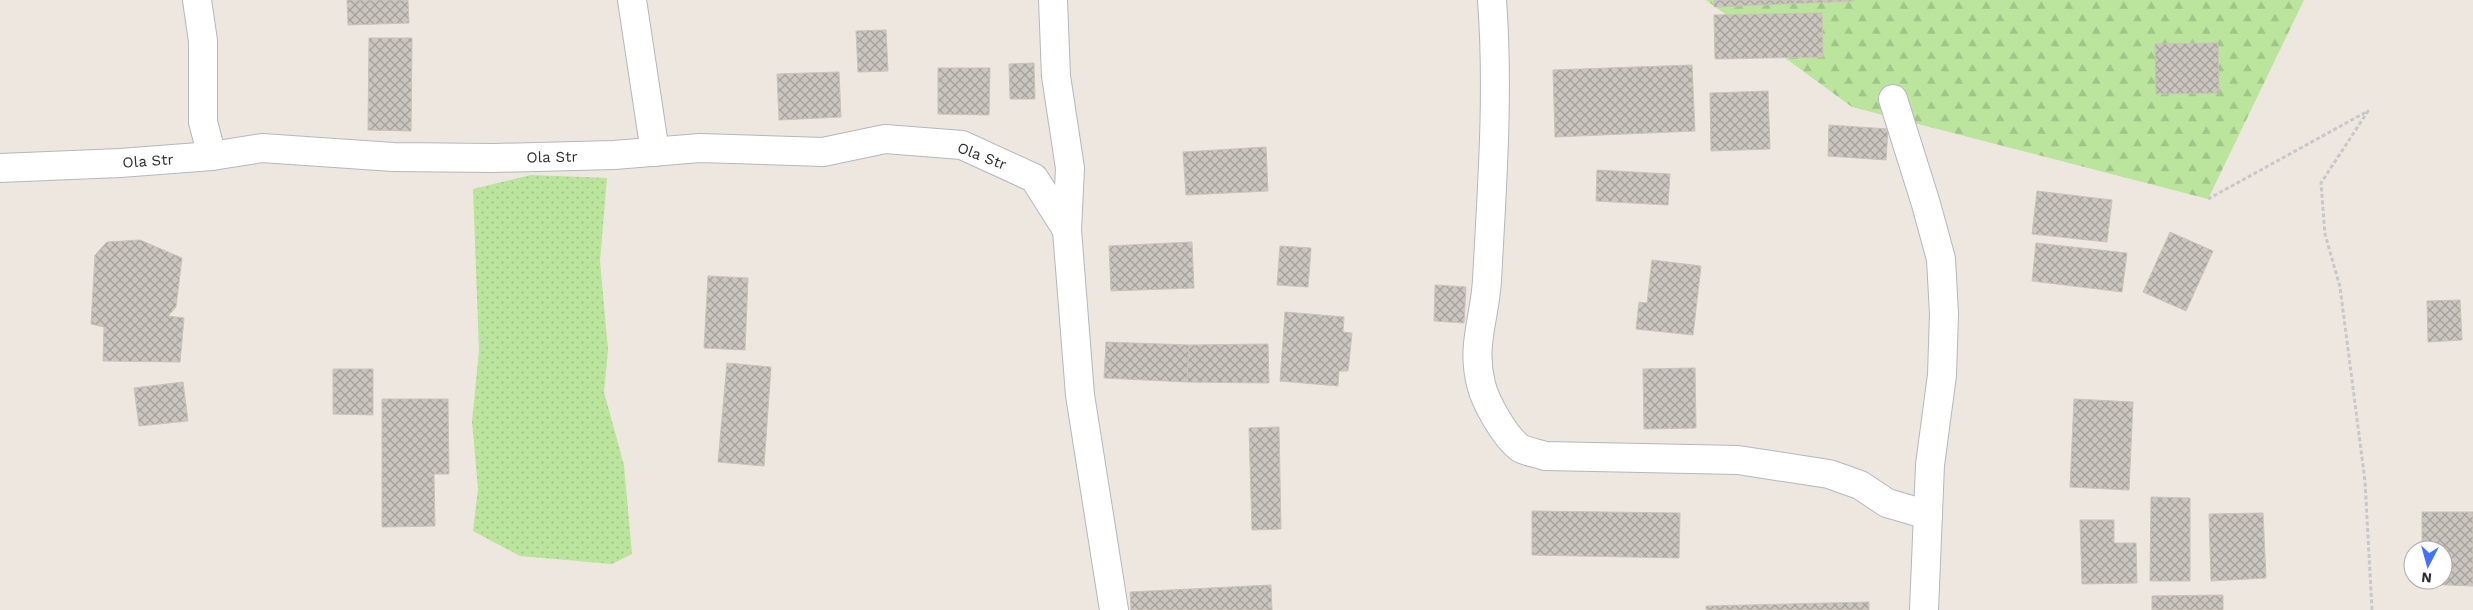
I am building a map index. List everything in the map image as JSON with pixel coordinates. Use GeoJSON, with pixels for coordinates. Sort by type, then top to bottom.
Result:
{"type":"FeatureCollection","features":[{"type":"Feature","properties":{"kind":"street"},"geometry":{"type":"LineString","coordinates":[[197,0],[203,41],[203,122],[212,156]]}},
{"type":"Feature","properties":{"kind":"street"},"geometry":{"type":"LineString","coordinates":[[632,0],[655,152]]}},
{"type":"Feature","properties":{"kind":"street"},"geometry":{"type":"LineString","coordinates":[[1053,0],[1056,76],[1070,168],[1067,230],[1080,395],[1114,610]]}},
{"type":"Feature","properties":{"kind":"street"},"geometry":{"type":"LineString","coordinates":[[1492,0],[1494,30],[1492,187],[1487,289],[1476,354],[1481,386],[1506,435],[1521,448],[1545,456],[1738,460],[1829,474],[1860,485],[1887,503],[1928,514]]}},
{"type":"Feature","properties":{"kind":"street"},"geometry":{"type":"LineString","coordinates":[[1894,99],[1941,259],[1944,314],[1942,375],[1930,465],[1924,610]]}},
{"type":"Feature","properties":{"kind":"street","name":"Ola Str"},"geometry":{"type":"LineString","coordinates":[[0,168],[212,156],[262,148],[393,157],[494,158],[655,152],[700,148],[823,152],[885,139],[962,145],[1034,178],[1067,230]]}},
{"type":"Feature","properties":{"kind":"path"},"geometry":{"type":"LineString","coordinates":[[2208,199],[2368,111],[2321,183],[2326,234],[2340,287],[2365,481],[2372,610]]}},
{"type":"Feature","properties":{"kind":"green space"},"geometry":{"type":"Polygon","coordinates":[[[1706,0],[2304,0],[2208,199],[1852,107],[1706,0]]]}},
{"type":"Feature","properties":{"kind":"green space"},"geometry":{"type":"Polygon","coordinates":[[[531,175],[607,178],[600,261],[608,350],[604,392],[624,465],[632,554],[612,564],[520,556],[473,531],[478,489],[472,422],[479,351],[473,189],[531,175]]]}},
{"type":"Feature","properties":{"kind":"building"},"geometry":{"type":"Polygon","coordinates":[[[347,0],[408,0],[409,23],[348,25],[347,0]]]}},
{"type":"Feature","properties":{"kind":"building"},"geometry":{"type":"Polygon","coordinates":[[[1714,0],[1854,0],[1854,1],[1714,7],[1714,0]]]}},
{"type":"Feature","properties":{"kind":"building"},"geometry":{"type":"Polygon","coordinates":[[[1822,13],[1823,57],[1715,59],[1714,15],[1822,13]]]}},
{"type":"Feature","properties":{"kind":"building"},"geometry":{"type":"Polygon","coordinates":[[[886,30],[888,71],[858,72],[856,31],[886,30]]]}},
{"type":"Feature","properties":{"kind":"building"},"geometry":{"type":"Polygon","coordinates":[[[369,38],[412,38],[411,131],[368,130],[369,38]]]}},
{"type":"Feature","properties":{"kind":"building"},"geometry":{"type":"Polygon","coordinates":[[[2218,43],[2219,93],[2156,94],[2155,44],[2218,43]]]}},
{"type":"Feature","properties":{"kind":"building"},"geometry":{"type":"Polygon","coordinates":[[[1034,63],[1035,99],[1010,99],[1009,64],[1034,63]]]}},
{"type":"Feature","properties":{"kind":"building"},"geometry":{"type":"Polygon","coordinates":[[[1692,65],[1695,131],[1555,137],[1553,70],[1692,65]]]}},
{"type":"Feature","properties":{"kind":"building"},"geometry":{"type":"Polygon","coordinates":[[[938,68],[990,68],[989,115],[938,114],[938,68]]]}},
{"type":"Feature","properties":{"kind":"building"},"geometry":{"type":"Polygon","coordinates":[[[839,72],[841,117],[779,120],[777,74],[839,72]]]}},
{"type":"Feature","properties":{"kind":"building"},"geometry":{"type":"Polygon","coordinates":[[[1768,91],[1770,149],[1711,151],[1710,93],[1768,91]]]}},
{"type":"Feature","properties":{"kind":"building"},"geometry":{"type":"Polygon","coordinates":[[[1829,125],[1888,129],[1886,160],[1828,156],[1829,125]]]}},
{"type":"Feature","properties":{"kind":"building"},"geometry":{"type":"Polygon","coordinates":[[[1266,147],[1268,191],[1186,195],[1183,152],[1266,147]]]}},
{"type":"Feature","properties":{"kind":"building"},"geometry":{"type":"Polygon","coordinates":[[[1597,170],[1670,174],[1668,205],[1596,201],[1597,170]]]}},
{"type":"Feature","properties":{"kind":"building"},"geometry":{"type":"Polygon","coordinates":[[[2037,191],[2112,200],[2107,242],[2032,234],[2037,191]]]}},
{"type":"Feature","properties":{"kind":"building"},"geometry":{"type":"Polygon","coordinates":[[[2170,232],[2213,251],[2186,311],[2143,292],[2170,232]]]}},
{"type":"Feature","properties":{"kind":"building"},"geometry":{"type":"Polygon","coordinates":[[[140,240],[182,258],[176,307],[168,316],[184,318],[180,362],[103,361],[104,327],[91,324],[95,255],[107,242],[140,240]]]}},
{"type":"Feature","properties":{"kind":"building"},"geometry":{"type":"Polygon","coordinates":[[[1192,242],[1194,288],[1111,291],[1109,246],[1192,242]]]}},
{"type":"Feature","properties":{"kind":"building"},"geometry":{"type":"Polygon","coordinates":[[[2036,243],[2127,253],[2122,292],[2032,281],[2036,243]]]}},
{"type":"Feature","properties":{"kind":"building"},"geometry":{"type":"Polygon","coordinates":[[[1280,246],[1311,248],[1308,287],[1277,285],[1280,246]]]}},
{"type":"Feature","properties":{"kind":"building"},"geometry":{"type":"Polygon","coordinates":[[[1652,260],[1701,266],[1693,335],[1636,329],[1639,302],[1647,303],[1652,260]]]}},
{"type":"Feature","properties":{"kind":"building"},"geometry":{"type":"Polygon","coordinates":[[[708,276],[748,278],[745,350],[704,348],[708,276]]]}},
{"type":"Feature","properties":{"kind":"building"},"geometry":{"type":"Polygon","coordinates":[[[1435,285],[1466,287],[1464,323],[1434,321],[1435,285]]]}},
{"type":"Feature","properties":{"kind":"building"},"geometry":{"type":"Polygon","coordinates":[[[2460,300],[2462,340],[2428,342],[2427,301],[2460,300]]]}},
{"type":"Feature","properties":{"kind":"building"},"geometry":{"type":"Polygon","coordinates":[[[1285,312],[1344,317],[1343,332],[1352,333],[1348,371],[1339,371],[1338,386],[1280,381],[1285,312]]]}},
{"type":"Feature","properties":{"kind":"building"},"geometry":{"type":"Polygon","coordinates":[[[1106,342],[1189,345],[1187,382],[1104,378],[1106,342]]]}},
{"type":"Feature","properties":{"kind":"building"},"geometry":{"type":"Polygon","coordinates":[[[1268,344],[1269,383],[1187,382],[1189,345],[1268,344]]]}},
{"type":"Feature","properties":{"kind":"building"},"geometry":{"type":"Polygon","coordinates":[[[727,363],[771,367],[764,466],[718,462],[727,363]]]}},
{"type":"Feature","properties":{"kind":"building"},"geometry":{"type":"Polygon","coordinates":[[[1695,368],[1696,428],[1644,429],[1643,369],[1695,368]]]}},
{"type":"Feature","properties":{"kind":"building"},"geometry":{"type":"Polygon","coordinates":[[[333,369],[373,369],[373,415],[333,414],[333,369]]]}},
{"type":"Feature","properties":{"kind":"building"},"geometry":{"type":"Polygon","coordinates":[[[183,382],[188,421],[139,426],[134,388],[183,382]]]}},
{"type":"Feature","properties":{"kind":"building"},"geometry":{"type":"Polygon","coordinates":[[[382,399],[448,399],[449,474],[434,474],[435,526],[382,527],[382,399]]]}},
{"type":"Feature","properties":{"kind":"building"},"geometry":{"type":"Polygon","coordinates":[[[2074,399],[2133,402],[2129,490],[2070,487],[2074,399]]]}},
{"type":"Feature","properties":{"kind":"building"},"geometry":{"type":"Polygon","coordinates":[[[1279,427],[1281,529],[1252,530],[1249,428],[1279,427]]]}},
{"type":"Feature","properties":{"kind":"building"},"geometry":{"type":"Polygon","coordinates":[[[2151,497],[2190,498],[2190,581],[2150,581],[2151,497]]]}},
{"type":"Feature","properties":{"kind":"building"},"geometry":{"type":"Polygon","coordinates":[[[1532,511],[1680,513],[1679,558],[1532,555],[1532,511]]]}},
{"type":"Feature","properties":{"kind":"building"},"geometry":{"type":"Polygon","coordinates":[[[2422,512],[2473,512],[2473,586],[2453,585],[2453,540],[2422,540],[2422,512]]]}},
{"type":"Feature","properties":{"kind":"building"},"geometry":{"type":"Polygon","coordinates":[[[2263,513],[2266,578],[2211,581],[2209,514],[2263,513]]]}},
{"type":"Feature","properties":{"kind":"building"},"geometry":{"type":"Polygon","coordinates":[[[2080,520],[2114,520],[2114,543],[2136,543],[2137,583],[2082,584],[2080,520]]]}},
{"type":"Feature","properties":{"kind":"building"},"geometry":{"type":"Polygon","coordinates":[[[1271,585],[1272,610],[1131,610],[1130,592],[1271,585]]]}},
{"type":"Feature","properties":{"kind":"building"},"geometry":{"type":"Polygon","coordinates":[[[2223,595],[2223,610],[2152,610],[2152,596],[2223,595]]]}},
{"type":"Feature","properties":{"kind":"building"},"geometry":{"type":"Polygon","coordinates":[[[1869,602],[1869,610],[1706,610],[1706,606],[1869,602]]]}}]}
